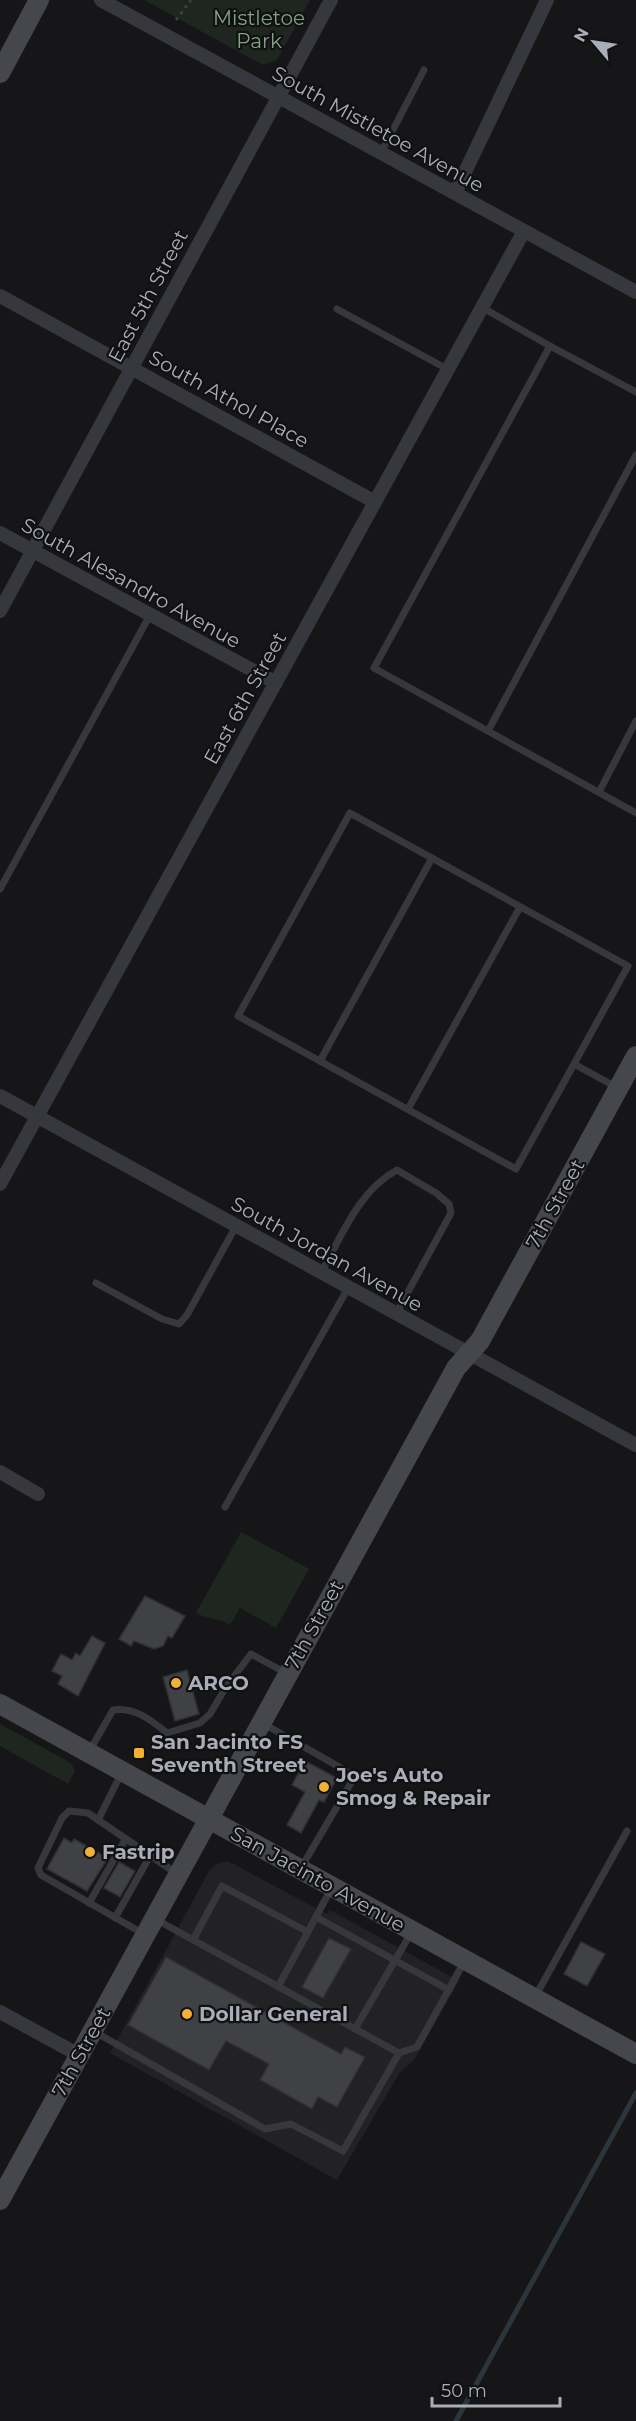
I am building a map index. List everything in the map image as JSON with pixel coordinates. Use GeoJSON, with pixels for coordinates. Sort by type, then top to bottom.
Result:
{"type":"FeatureCollection","features":[{"type":"Feature","properties":{"kind":"street"},"geometry":{"type":"LineString","coordinates":[[0,73],[39,0]]}},
{"type":"Feature","properties":{"kind":"street","name":"South Mistletoe Avenue"},"geometry":{"type":"LineString","coordinates":[[101,0],[636,292]]}},
{"type":"Feature","properties":{"kind":"street","name":"East 5th Street"},"geometry":{"type":"LineString","coordinates":[[0,611],[331,0]]}},
{"type":"Feature","properties":{"kind":"street"},"geometry":{"type":"LineString","coordinates":[[455,194],[547,0]]}},
{"type":"Feature","properties":{"kind":"street","name":"East 6th Street"},"geometry":{"type":"LineString","coordinates":[[0,1184],[525,231]]}},
{"type":"Feature","properties":{"kind":"street","name":"South Athol Place"},"geometry":{"type":"LineString","coordinates":[[0,296],[375,502]]}},
{"type":"Feature","properties":{"kind":"street","name":"South Alesandro Avenue"},"geometry":{"type":"LineString","coordinates":[[0,533],[276,683]]}},
{"type":"Feature","properties":{"kind":"street","name":"7th Street"},"geometry":{"type":"LineString","coordinates":[[0,2200],[456,1368],[480,1341],[636,1056]]}},
{"type":"Feature","properties":{"kind":"street","name":"South Jordan Avenue"},"geometry":{"type":"LineString","coordinates":[[0,1096],[636,1445]]}},
{"type":"Feature","properties":{"kind":"street"},"geometry":{"type":"LineString","coordinates":[[0,1472],[38,1494]]}},
{"type":"Feature","properties":{"kind":"street","name":"San Jacinto Avenue"},"geometry":{"type":"LineString","coordinates":[[0,1704],[636,2054]]}},
{"type":"Feature","properties":{"kind":"street"},"geometry":{"type":"LineString","coordinates":[[0,2012],[79,2055]]}},
{"type":"Feature","properties":{"kind":"lane"},"geometry":{"type":"LineString","coordinates":[[381,153],[424,70]]}},
{"type":"Feature","properties":{"kind":"lane"},"geometry":{"type":"LineString","coordinates":[[483,308],[636,392]]}},
{"type":"Feature","properties":{"kind":"lane"},"geometry":{"type":"LineString","coordinates":[[336,309],[449,370]]}},
{"type":"Feature","properties":{"kind":"lane"},"geometry":{"type":"LineString","coordinates":[[550,346],[374,668],[636,813]]}},
{"type":"Feature","properties":{"kind":"lane"},"geometry":{"type":"LineString","coordinates":[[488,731],[636,455]]}},
{"type":"Feature","properties":{"kind":"lane"},"geometry":{"type":"LineString","coordinates":[[0,889],[150,615]]}},
{"type":"Feature","properties":{"kind":"lane"},"geometry":{"type":"LineString","coordinates":[[598,792],[636,721]]}},
{"type":"Feature","properties":{"kind":"lane"},"geometry":{"type":"LineString","coordinates":[[350,813],[520,906],[628,966],[516,1169],[238,1016],[350,813]]}},
{"type":"Feature","properties":{"kind":"lane"},"geometry":{"type":"LineString","coordinates":[[320,1061],[432,858]]}},
{"type":"Feature","properties":{"kind":"lane"},"geometry":{"type":"LineString","coordinates":[[408,1109],[520,906]]}},
{"type":"Feature","properties":{"kind":"lane"},"geometry":{"type":"LineString","coordinates":[[574,1064],[618,1088]]}},
{"type":"Feature","properties":{"kind":"lane"},"geometry":{"type":"LineString","coordinates":[[321,1273],[363,1199],[383,1177],[397,1170],[436,1193],[449,1204],[451,1213],[396,1314]]}},
{"type":"Feature","properties":{"kind":"lane"},"geometry":{"type":"LineString","coordinates":[[96,1284],[162,1319],[179,1324],[188,1316],[236,1226]]}},
{"type":"Feature","properties":{"kind":"lane"},"geometry":{"type":"LineString","coordinates":[[225,1507],[348,1288]]}},
{"type":"Feature","properties":{"kind":"lane"},"geometry":{"type":"LineString","coordinates":[[88,1753],[113,1710],[122,1708],[135,1711],[167,1733],[200,1723],[210,1714],[226,1687],[251,1654],[288,1674]]}},
{"type":"Feature","properties":{"kind":"lane"},"geometry":{"type":"LineString","coordinates":[[261,1723],[355,1776],[300,1869]]}},
{"type":"Feature","properties":{"kind":"lane"},"geometry":{"type":"LineString","coordinates":[[98,1820],[123,1772]]}},
{"type":"Feature","properties":{"kind":"lane"},"geometry":{"type":"LineString","coordinates":[[178,1875],[88,1813],[69,1811],[62,1818],[38,1868],[40,1875],[115,1918],[193,1940],[399,2053],[417,2048],[465,1960]]}},
{"type":"Feature","properties":{"kind":"lane"},"geometry":{"type":"LineString","coordinates":[[534,1998],[627,1831]]}},
{"type":"Feature","properties":{"kind":"lane"},"geometry":{"type":"LineString","coordinates":[[89,1903],[125,1840]]}},
{"type":"Feature","properties":{"kind":"lane"},"geometry":{"type":"LineString","coordinates":[[115,1918],[150,1856]]}},
{"type":"Feature","properties":{"kind":"lane"},"geometry":{"type":"LineString","coordinates":[[193,1940],[222,1886],[308,1932]]}},
{"type":"Feature","properties":{"kind":"lane"},"geometry":{"type":"LineString","coordinates":[[278,1987],[332,1887]]}},
{"type":"Feature","properties":{"kind":"lane"},"geometry":{"type":"LineString","coordinates":[[316,1917],[449,1990]]}},
{"type":"Feature","properties":{"kind":"lane"},"geometry":{"type":"LineString","coordinates":[[355,2029],[412,1931]]}},
{"type":"Feature","properties":{"kind":"lane"},"geometry":{"type":"LineString","coordinates":[[92,2031],[265,2129],[291,2124],[343,2151],[399,2053]]}},
{"type":"Feature","properties":{"kind":"path"},"geometry":{"type":"LineString","coordinates":[[176,20],[191,0]]}},
{"type":"Feature","properties":{"kind":"shaded area"},"geometry":{"type":"Polygon","coordinates":[[[228,1861],[327,1914],[330,1910],[459,1981],[414,2060],[400,2072],[337,2180],[110,2053],[209,1871],[216,1864],[228,1861]]]}},
{"type":"Feature","properties":{"kind":"green space","name":"Mistletoe Park"},"geometry":{"type":"Polygon","coordinates":[[[144,0],[310,0],[277,60],[263,65],[144,0]]]}},
{"type":"Feature","properties":{"kind":"green space"},"geometry":{"type":"Polygon","coordinates":[[[241,1532],[309,1569],[276,1628],[240,1608],[230,1625],[196,1613],[241,1532]]]}},
{"type":"Feature","properties":{"kind":"green space"},"geometry":{"type":"Polygon","coordinates":[[[0,1724],[71,1763],[75,1771],[68,1784],[0,1746],[0,1724]]]}},
{"type":"Feature","properties":{"kind":"building"},"geometry":{"type":"Polygon","coordinates":[[[145,1596],[185,1616],[172,1638],[168,1636],[163,1646],[154,1649],[134,1641],[131,1646],[119,1639],[145,1596]]]}},
{"type":"Feature","properties":{"kind":"building"},"geometry":{"type":"Polygon","coordinates":[[[92,1636],[105,1643],[78,1696],[58,1684],[62,1676],[52,1671],[61,1654],[72,1660],[76,1653],[80,1656],[92,1636]]]}},
{"type":"Feature","properties":{"kind":"building"},"geometry":{"type":"Polygon","coordinates":[[[187,1670],[199,1714],[175,1721],[163,1677],[187,1670]]]}},
{"type":"Feature","properties":{"kind":"building"},"geometry":{"type":"Polygon","coordinates":[[[305,1761],[337,1778],[324,1802],[319,1800],[301,1833],[287,1825],[305,1792],[292,1785],[305,1761]]]}},
{"type":"Feature","properties":{"kind":"building"},"geometry":{"type":"Polygon","coordinates":[[[64,1838],[72,1843],[74,1839],[108,1858],[87,1891],[47,1869],[64,1838]]]}},
{"type":"Feature","properties":{"kind":"building"},"geometry":{"type":"Polygon","coordinates":[[[119,1862],[135,1871],[120,1897],[104,1888],[119,1862]]]}},
{"type":"Feature","properties":{"kind":"building"},"geometry":{"type":"Polygon","coordinates":[[[329,1938],[351,1949],[323,1998],[302,1987],[329,1938]]]}},
{"type":"Feature","properties":{"kind":"building"},"geometry":{"type":"Polygon","coordinates":[[[581,1942],[605,1954],[587,1986],[564,1974],[581,1942]]]}},
{"type":"Feature","properties":{"kind":"building"},"geometry":{"type":"Polygon","coordinates":[[[166,1957],[341,2054],[345,2047],[365,2057],[337,2107],[318,2097],[312,2109],[260,2080],[269,2064],[226,2041],[209,2070],[128,2025],[166,1957]]]}},
{"type":"Feature","properties":{"kind":"waterway"},"geometry":{"type":"LineString","coordinates":[[456,2421],[636,2093]]}},
{"type":"Feature","properties":{"kind":"place","name":"ARCO"},"geometry":{"type":"Point","coordinates":[176,1683]}},
{"type":"Feature","properties":{"kind":"place","name":"San Jacinto FS Seventh Street"},"geometry":{"type":"Point","coordinates":[139,1753]}},
{"type":"Feature","properties":{"kind":"place","name":"Joe's Auto Smog & Repair"},"geometry":{"type":"Point","coordinates":[324,1787]}},
{"type":"Feature","properties":{"kind":"place","name":"Fastrip"},"geometry":{"type":"Point","coordinates":[90,1852]}},
{"type":"Feature","properties":{"kind":"place","name":"Dollar General"},"geometry":{"type":"Point","coordinates":[187,2014]}}]}
